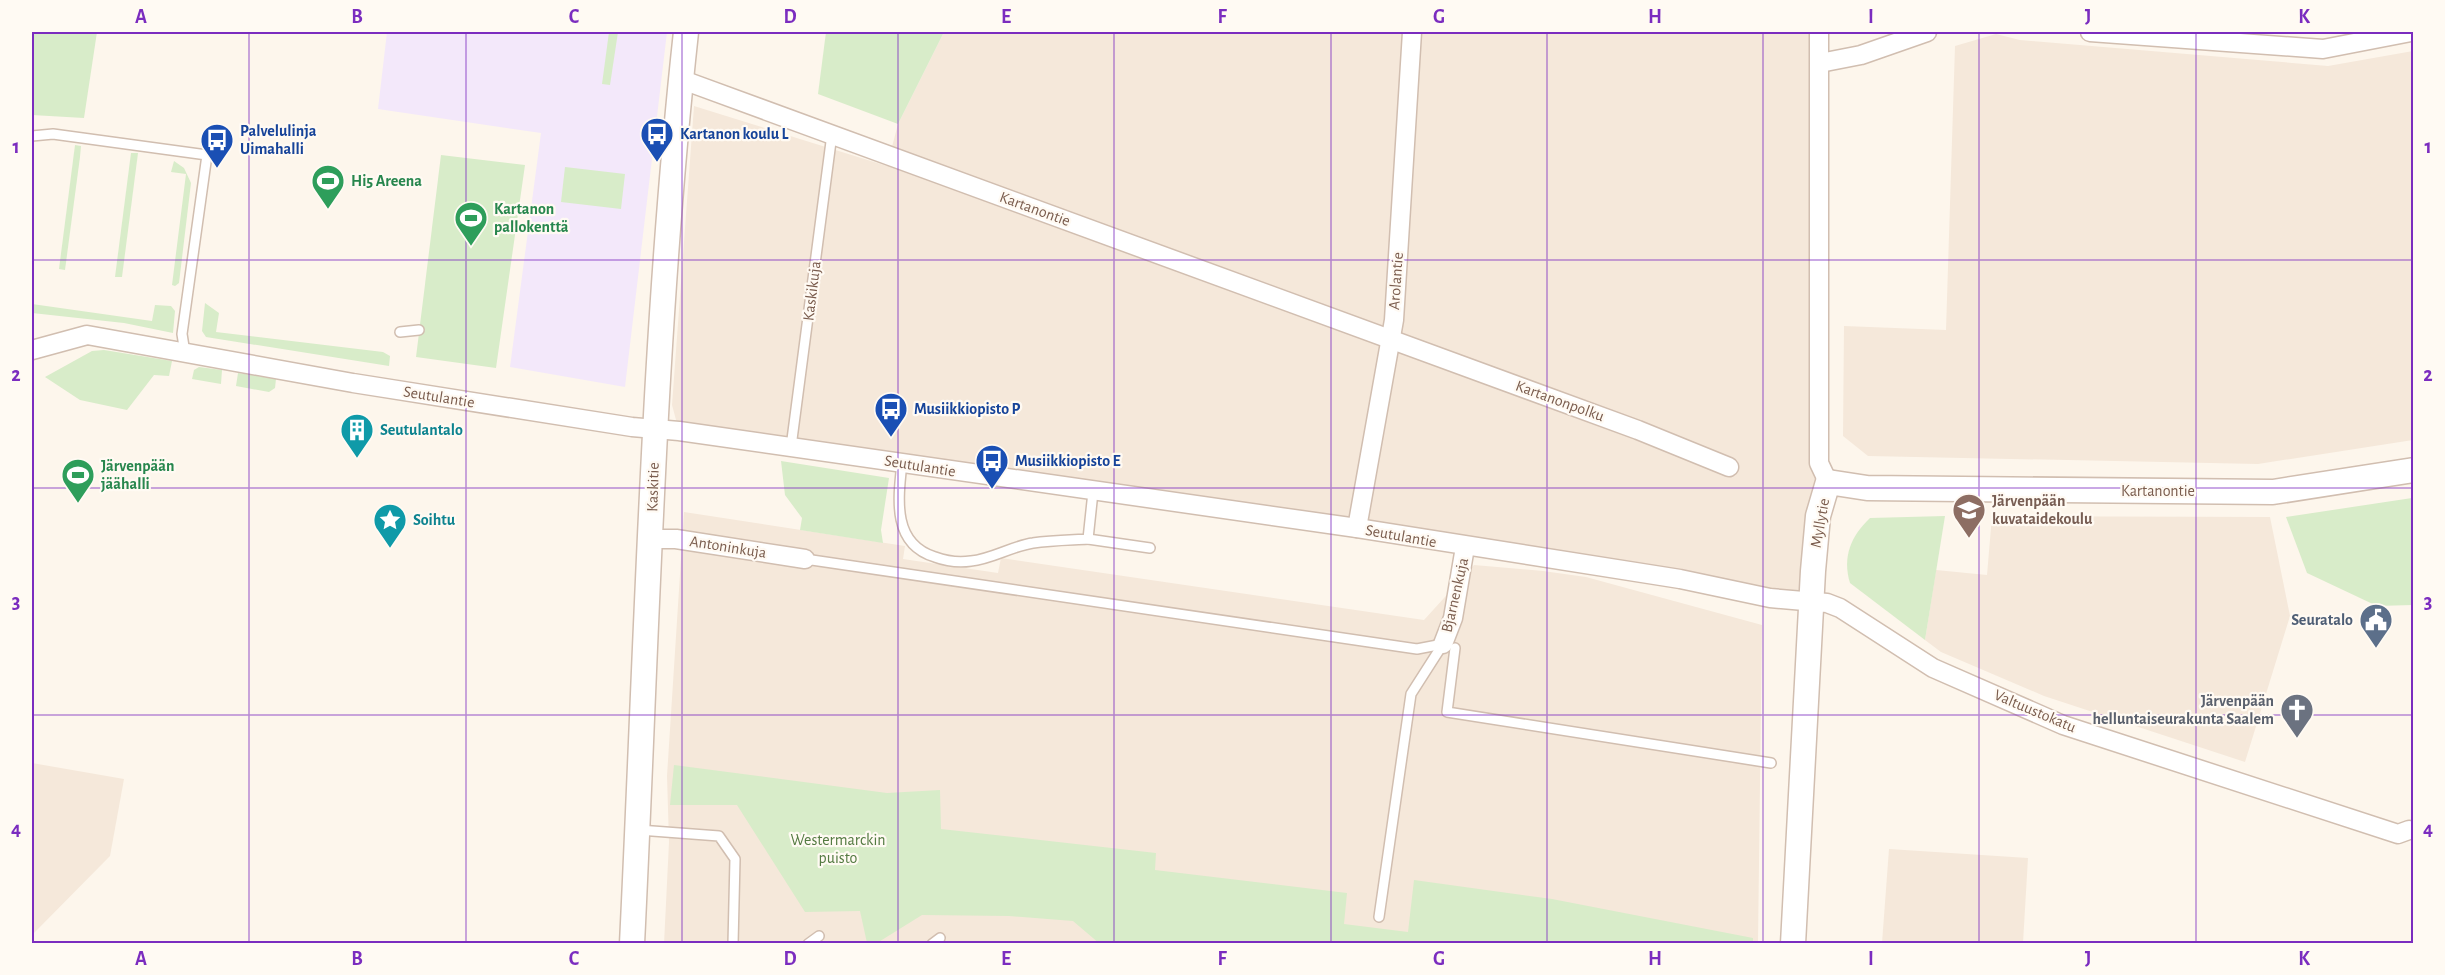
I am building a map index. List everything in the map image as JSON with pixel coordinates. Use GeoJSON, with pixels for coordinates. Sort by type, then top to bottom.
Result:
{"type":"FeatureCollection","features":[{"type":"Feature","properties":{"kind":"street","name":"Kaskitie"},"geometry":{"type":"LineString","coordinates":[[632,944],[654,429],[680,79],[686,32]]}},
{"type":"Feature","properties":{"kind":"street","name":"Arolantie"},"geometry":{"type":"LineString","coordinates":[[1357,528],[1394,320],[1412,32]]}},
{"type":"Feature","properties":{"kind":"street","name":"Myllytie"},"geometry":{"type":"LineString","coordinates":[[1793,944],[1811,600],[1818,516],[1828,482],[1819,463],[1819,32]]}},
{"type":"Feature","properties":{"kind":"street"},"geometry":{"type":"LineString","coordinates":[[1820,63],[1861,55],[1927,32]]}},
{"type":"Feature","properties":{"kind":"street"},"geometry":{"type":"LineString","coordinates":[[2090,32],[2323,49],[2411,32]]}},
{"type":"Feature","properties":{"kind":"street","name":"Kartanontie"},"geometry":{"type":"LineString","coordinates":[[680,79],[1390,339]]}},
{"type":"Feature","properties":{"kind":"street","name":"Seutulantie"},"geometry":{"type":"LineString","coordinates":[[32,350],[87,335],[353,383],[654,429],[1357,528],[1465,547],[1680,579],[1770,598],[1811,600]]}},
{"type":"Feature","properties":{"kind":"street","name":"Kartanonpolku"},"geometry":{"type":"LineString","coordinates":[[1390,339],[1638,430],[1729,467]]}},
{"type":"Feature","properties":{"kind":"street","name":"Kartanontie"},"geometry":{"type":"LineString","coordinates":[[1828,482],[1879,489],[2273,492],[2414,470]]}},
{"type":"Feature","properties":{"kind":"street","name":"Antoninkuja"},"geometry":{"type":"LineString","coordinates":[[651,539],[676,539],[805,559]]}},
{"type":"Feature","properties":{"kind":"street","name":"Bjarnenkuja"},"geometry":{"type":"LineString","coordinates":[[1449,646],[1465,547]]}},
{"type":"Feature","properties":{"kind":"street","name":"Valtuustokatu"},"geometry":{"type":"LineString","coordinates":[[1811,600],[1840,608],[1933,668],[2063,725],[2398,834],[2409,830]]}},
{"type":"Feature","properties":{"kind":"lane"},"geometry":{"type":"LineString","coordinates":[[32,136],[53,134],[207,155],[182,334],[185,353]]}},
{"type":"Feature","properties":{"kind":"lane","name":"Kaskikuja"},"geometry":{"type":"LineString","coordinates":[[791,447],[832,134]]}},
{"type":"Feature","properties":{"kind":"lane"},"geometry":{"type":"LineString","coordinates":[[400,332],[419,330]]}},
{"type":"Feature","properties":{"kind":"lane"},"geometry":{"type":"LineString","coordinates":[[902,463],[898,497],[901,523],[911,545],[926,554],[949,561],[972,561],[1032,543],[1088,539],[1150,548]]}},
{"type":"Feature","properties":{"kind":"lane"},"geometry":{"type":"LineString","coordinates":[[1088,539],[1093,492]]}},
{"type":"Feature","properties":{"kind":"lane"},"geometry":{"type":"LineString","coordinates":[[805,559],[1417,649],[1449,646]]}},
{"type":"Feature","properties":{"kind":"lane"},"geometry":{"type":"LineString","coordinates":[[1449,646],[1447,712],[1771,763]]}},
{"type":"Feature","properties":{"kind":"lane"},"geometry":{"type":"LineString","coordinates":[[1379,917],[1412,694],[1449,646]]}},
{"type":"Feature","properties":{"kind":"lane"},"geometry":{"type":"LineString","coordinates":[[638,830],[718,836],[735,859],[733,944]]}},
{"type":"Feature","properties":{"kind":"lane"},"geometry":{"type":"LineString","coordinates":[[808,944],[819,936]]}},
{"type":"Feature","properties":{"kind":"shaded area"},"geometry":{"type":"Polygon","coordinates":[[[387,32],[667,32],[625,387],[510,367],[541,133],[378,109],[387,32]]]}},
{"type":"Feature","properties":{"kind":"shaded area"},"geometry":{"type":"Polygon","coordinates":[[[944,32],[1819,32],[1819,463],[1811,600],[679,431],[672,405],[694,106],[887,166],[898,124],[944,32]]]}},
{"type":"Feature","properties":{"kind":"shaded area"},"geometry":{"type":"Polygon","coordinates":[[[1996,34],[2020,40],[2328,66],[2413,51],[2413,440],[2258,464],[1868,456],[1843,436],[1844,326],[1946,330],[1955,46],[1996,34]]]}},
{"type":"Feature","properties":{"kind":"shaded area"},"geometry":{"type":"Polygon","coordinates":[[[684,512],[905,546],[903,559],[998,573],[1001,558],[1424,620],[1474,565],[1543,571],[1586,577],[1762,625],[1758,943],[664,944],[669,842],[667,776],[684,512]]]}},
{"type":"Feature","properties":{"kind":"shaded area"},"geometry":{"type":"Polygon","coordinates":[[[1992,516],[2270,517],[2290,616],[2245,762],[2044,696],[1941,652],[1925,640],[1936,570],[1987,575],[1992,516]]]}},
{"type":"Feature","properties":{"kind":"shaded area"},"geometry":{"type":"Polygon","coordinates":[[[32,763],[124,779],[110,856],[32,935],[32,763]]]}},
{"type":"Feature","properties":{"kind":"shaded area"},"geometry":{"type":"Polygon","coordinates":[[[1889,849],[2028,858],[2023,943],[1882,943],[1889,849]]]}},
{"type":"Feature","properties":{"kind":"green space"},"geometry":{"type":"Polygon","coordinates":[[[32,32],[97,32],[84,118],[32,115],[32,32]]]}},
{"type":"Feature","properties":{"kind":"green space"},"geometry":{"type":"Polygon","coordinates":[[[609,32],[618,32],[610,85],[602,84],[609,32]]]}},
{"type":"Feature","properties":{"kind":"green space"},"geometry":{"type":"Polygon","coordinates":[[[826,32],[944,32],[898,124],[818,94],[826,32]]]}},
{"type":"Feature","properties":{"kind":"green space"},"geometry":{"type":"Polygon","coordinates":[[[75,145],[81,146],[65,270],[59,269],[75,145]]]}},
{"type":"Feature","properties":{"kind":"green space"},"geometry":{"type":"Polygon","coordinates":[[[131,153],[138,153],[122,277],[115,277],[131,153]]]}},
{"type":"Feature","properties":{"kind":"green space","name":"Kartanon pallokenttä"},"geometry":{"type":"Polygon","coordinates":[[[441,155],[525,165],[496,368],[416,357],[441,155]]]}},
{"type":"Feature","properties":{"kind":"green space"},"geometry":{"type":"Polygon","coordinates":[[[174,161],[184,168],[191,183],[179,283],[175,286],[172,285],[186,174],[171,172],[174,161]]]}},
{"type":"Feature","properties":{"kind":"green space"},"geometry":{"type":"Polygon","coordinates":[[[565,167],[625,174],[621,209],[561,202],[565,167]]]}},
{"type":"Feature","properties":{"kind":"green space"},"geometry":{"type":"Polygon","coordinates":[[[205,303],[219,313],[216,332],[383,352],[390,356],[389,366],[206,337],[202,331],[205,303]]]}},
{"type":"Feature","properties":{"kind":"green space"},"geometry":{"type":"Polygon","coordinates":[[[32,304],[152,321],[155,305],[171,306],[175,311],[173,333],[124,323],[32,313],[32,304]]]}},
{"type":"Feature","properties":{"kind":"green space"},"geometry":{"type":"Polygon","coordinates":[[[104,350],[172,361],[169,376],[154,375],[127,410],[80,400],[45,377],[92,351],[104,350]]]}},
{"type":"Feature","properties":{"kind":"green space"},"geometry":{"type":"Polygon","coordinates":[[[199,367],[222,370],[221,384],[192,379],[194,370],[199,367]]]}},
{"type":"Feature","properties":{"kind":"green space"},"geometry":{"type":"Polygon","coordinates":[[[238,373],[276,379],[275,388],[269,392],[236,386],[238,373]]]}},
{"type":"Feature","properties":{"kind":"green space"},"geometry":{"type":"Polygon","coordinates":[[[781,461],[889,478],[881,530],[883,543],[800,530],[802,518],[785,495],[781,461]]]}},
{"type":"Feature","properties":{"kind":"green space"},"geometry":{"type":"Polygon","coordinates":[[[2412,498],[2413,605],[2377,606],[2307,573],[2286,517],[2412,498]]]}},
{"type":"Feature","properties":{"kind":"green space"},"geometry":{"type":"Polygon","coordinates":[[[1945,516],[1925,640],[1850,583],[1848,556],[1853,540],[1870,518],[1945,516]]]}},
{"type":"Feature","properties":{"kind":"green space","name":"Westermarckin puisto"},"geometry":{"type":"Polygon","coordinates":[[[674,765],[887,793],[940,790],[941,829],[1156,853],[1155,870],[1347,893],[1344,924],[1408,932],[1414,880],[1552,899],[1753,938],[1753,943],[1100,944],[1073,921],[1009,916],[922,915],[877,943],[867,943],[860,911],[805,912],[737,805],[670,805],[674,765]]]}},
{"type":"Feature","properties":{"kind":"place","name":"Kartanon koulu L"},"geometry":{"type":"Point","coordinates":[657,163]}},
{"type":"Feature","properties":{"kind":"place","name":"Palvelulinja Uimahalli"},"geometry":{"type":"Point","coordinates":[217,169]}},
{"type":"Feature","properties":{"kind":"place","name":"Hi5 Areena"},"geometry":{"type":"Point","coordinates":[328,210]}},
{"type":"Feature","properties":{"kind":"place","name":"Kartanon pallokenttä"},"geometry":{"type":"Point","coordinates":[471,247]}},
{"type":"Feature","properties":{"kind":"place","name":"Musiikkiopisto P"},"geometry":{"type":"Point","coordinates":[891,438]}},
{"type":"Feature","properties":{"kind":"place","name":"Seutulantalo"},"geometry":{"type":"Point","coordinates":[357,459]}},
{"type":"Feature","properties":{"kind":"place","name":"Musiikkiopisto E"},"geometry":{"type":"Point","coordinates":[992,490]}},
{"type":"Feature","properties":{"kind":"place","name":"Järvenpään jäähalli"},"geometry":{"type":"Point","coordinates":[78,504]}},
{"type":"Feature","properties":{"kind":"place","name":"Järvenpään kuvataidekoulu"},"geometry":{"type":"Point","coordinates":[1969,539]}},
{"type":"Feature","properties":{"kind":"place","name":"Soihtu"},"geometry":{"type":"Point","coordinates":[390,549]}},
{"type":"Feature","properties":{"kind":"place","name":"Seuratalo"},"geometry":{"type":"Point","coordinates":[2376,649]}},
{"type":"Feature","properties":{"kind":"place","name":"Järvenpään helluntaiseurakunta Saalem"},"geometry":{"type":"Point","coordinates":[2297,739]}}]}
